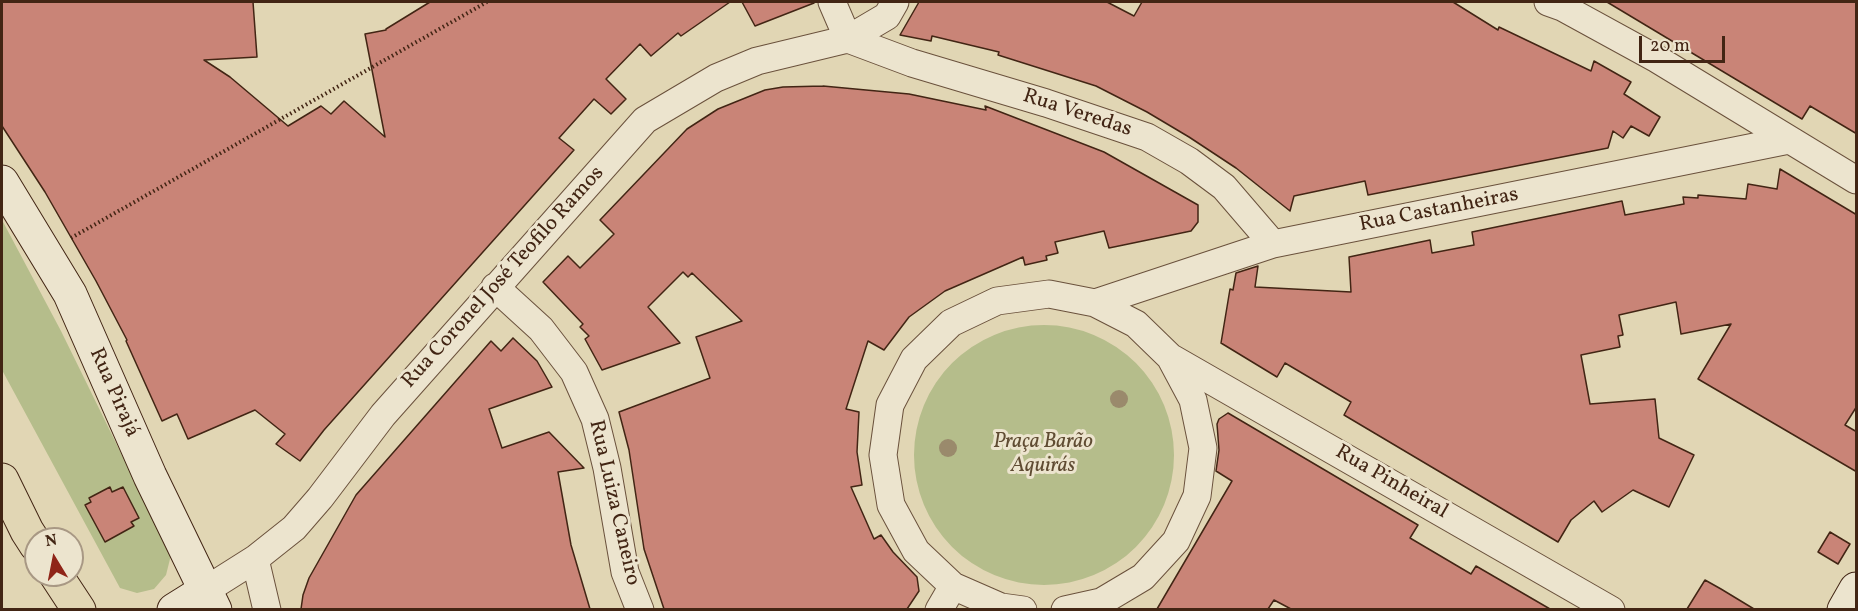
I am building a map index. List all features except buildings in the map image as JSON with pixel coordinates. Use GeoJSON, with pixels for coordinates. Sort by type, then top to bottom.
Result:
{"type":"FeatureCollection","features":[{"type":"Feature","properties":{"kind":"highway"},"geometry":{"type":"LineString","coordinates":[[2,480],[25,527]]}},
{"type":"Feature","properties":{"kind":"highway"},"geometry":{"type":"LineString","coordinates":[[64,587],[79,609]]}},
{"type":"Feature","properties":{"kind":"street"},"geometry":{"type":"LineString","coordinates":[[832,2],[848,39]]}},
{"type":"Feature","properties":{"kind":"street","name":"Rua Coronel José Teofilo Ramos"},"geometry":{"type":"LineString","coordinates":[[174,609],[210,600],[255,559],[294,528],[320,498],[383,415],[645,120],[716,78],[757,61],[848,39],[887,16],[895,2]]}},
{"type":"Feature","properties":{"kind":"street"},"geometry":{"type":"LineString","coordinates":[[1548,2],[1562,7],[1657,59],[1857,180]]}},
{"type":"Feature","properties":{"kind":"street","name":"Rua Veredas"},"geometry":{"type":"LineString","coordinates":[[848,39],[912,63],[1046,103],[1147,137],[1189,161],[1224,188],[1273,244]]}},
{"type":"Feature","properties":{"kind":"street","name":"Rua Castanheiras"},"geometry":{"type":"LineString","coordinates":[[1095,303],[1273,244],[1789,140]]}},
{"type":"Feature","properties":{"kind":"street","name":"Rua Pirajá"},"geometry":{"type":"LineString","coordinates":[[2,182],[70,294],[150,476],[210,600]]}},
{"type":"Feature","properties":{"kind":"street","name":"Rua Luiza Caneiro"},"geometry":{"type":"LineString","coordinates":[[495,287],[541,329],[574,372],[595,419],[607,468],[625,572],[640,609]]}},
{"type":"Feature","properties":{"kind":"street"},"geometry":{"type":"LineString","coordinates":[[1023,609],[1001,607],[953,585],[916,551],[891,506],[883,455],[890,405],[914,359],[951,323],[998,301],[1049,294],[1095,303],[1136,324],[1170,357],[1193,400],[1203,448],[1197,496],[1176,541],[1143,577],[1101,602],[1065,609]]}},
{"type":"Feature","properties":{"kind":"street","name":"Rua Pinheiral"},"geometry":{"type":"LineString","coordinates":[[1170,357],[1611,609]]}},
{"type":"Feature","properties":{"kind":"street"},"geometry":{"type":"LineString","coordinates":[[255,559],[267,609]]}},
{"type":"Feature","properties":{"kind":"street"},"geometry":{"type":"LineString","coordinates":[[939,609],[953,585]]}},
{"type":"Feature","properties":{"kind":"street"},"geometry":{"type":"LineString","coordinates":[[1844,609],[1857,589]]}},
{"type":"Feature","properties":{"kind":"path"},"geometry":{"type":"LineString","coordinates":[[45,253],[488,2]]}},
{"type":"Feature","properties":{"kind":"green space"},"geometry":{"type":"Polygon","coordinates":[[[2,220],[61,331],[171,555],[166,575],[154,589],[137,593],[120,588],[2,370],[2,220]]]}},
{"type":"Feature","properties":{"kind":"green space","name":"Praça Barão Aquirás"},"geometry":{"type":"Polygon","coordinates":[[[1031,325],[1057,325],[1082,330],[1105,340],[1127,354],[1145,372],[1159,394],[1169,417],[1174,455],[1169,493],[1159,516],[1145,538],[1127,556],[1105,570],[1082,580],[1057,585],[1031,585],[1006,580],[983,570],[961,556],[943,538],[929,516],[919,493],[914,468],[914,442],[919,417],[929,394],[943,372],[961,354],[983,340],[1006,330],[1031,325]]]}}]}
